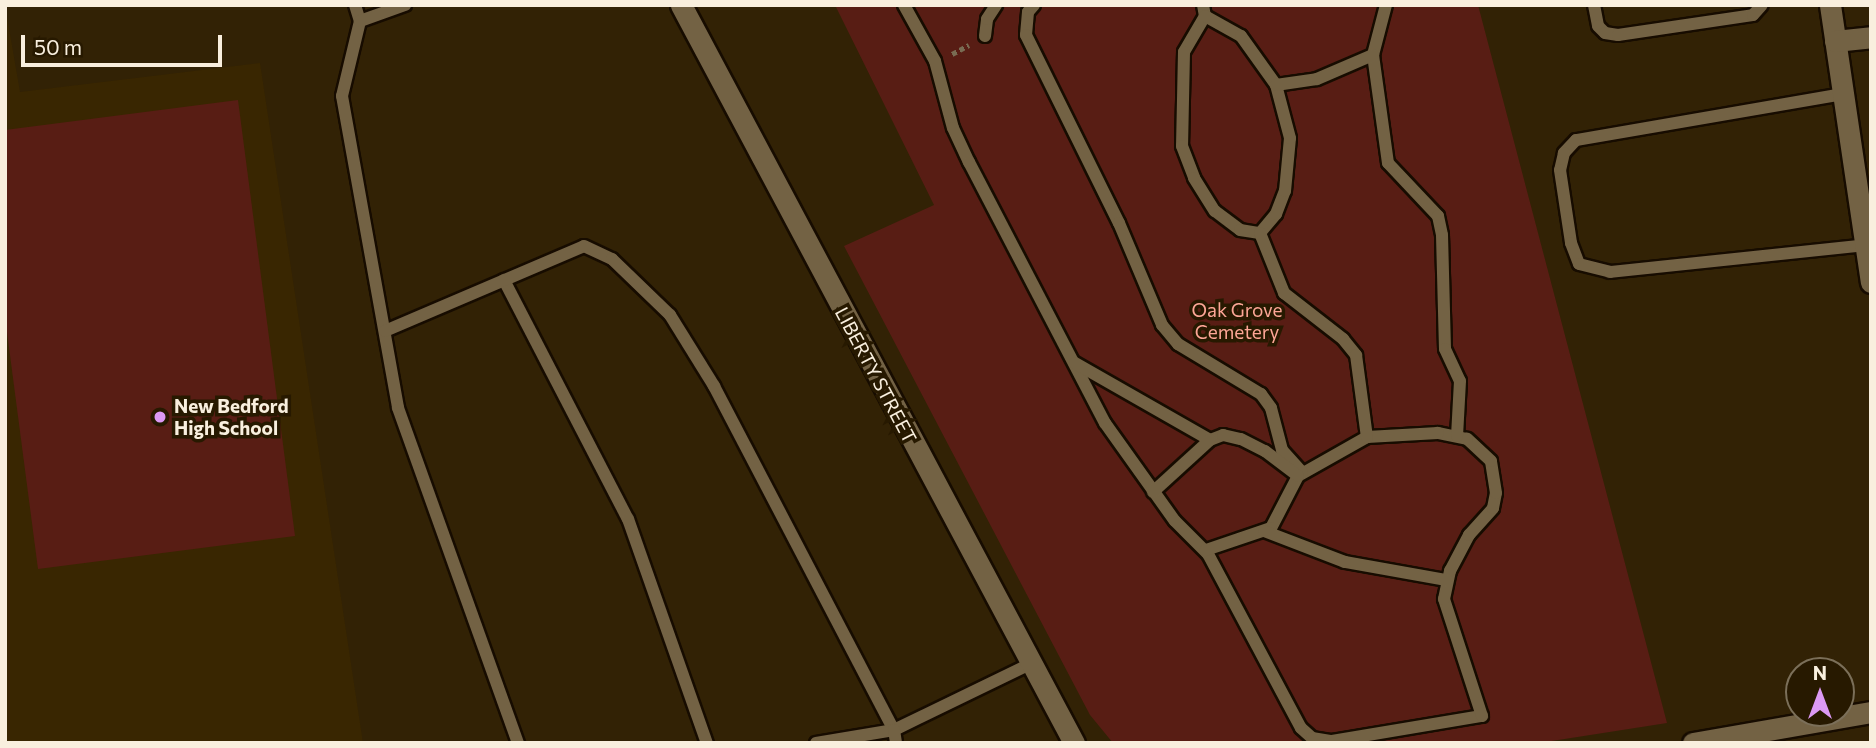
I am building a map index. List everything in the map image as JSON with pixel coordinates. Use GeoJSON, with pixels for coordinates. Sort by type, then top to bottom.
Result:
{"type":"FeatureCollection","features":[{"type":"Feature","properties":{"kind":"street","name":"LIBERTY STREET"},"geometry":{"type":"LineString","coordinates":[[681,5],[1074,743]]}},
{"type":"Feature","properties":{"kind":"street"},"geometry":{"type":"LineString","coordinates":[[1830,5],[1871,282]]}},
{"type":"Feature","properties":{"kind":"street"},"geometry":{"type":"LineString","coordinates":[[1835,41],[1871,37]]}},
{"type":"Feature","properties":{"kind":"street"},"geometry":{"type":"LineString","coordinates":[[1693,743],[1871,712]]}},
{"type":"Feature","properties":{"kind":"lane"},"geometry":{"type":"LineString","coordinates":[[355,5],[360,21],[342,96],[398,408],[518,743]]}},
{"type":"Feature","properties":{"kind":"lane"},"geometry":{"type":"LineString","coordinates":[[360,21],[405,5]]}},
{"type":"Feature","properties":{"kind":"lane"},"geometry":{"type":"LineString","coordinates":[[904,5],[935,61],[953,128],[969,162],[1127,460],[1206,550],[1296,721],[1306,734],[1325,741],[1482,716],[1446,609],[1446,580],[1464,543],[1493,508],[1496,493],[1491,461],[1457,436],[1401,433],[1367,437],[1300,474],[1276,524],[1264,531],[1206,550]]}},
{"type":"Feature","properties":{"kind":"lane"},"geometry":{"type":"LineString","coordinates":[[985,36],[987,19],[996,5]]}},
{"type":"Feature","properties":{"kind":"lane"},"geometry":{"type":"LineString","coordinates":[[1386,5],[1373,55],[1388,163],[1437,216],[1442,235],[1445,349],[1460,381],[1457,436]]}},
{"type":"Feature","properties":{"kind":"lane"},"geometry":{"type":"LineString","coordinates":[[1594,5],[1598,26],[1605,33],[1618,35],[1753,16],[1762,5]]}},
{"type":"Feature","properties":{"kind":"lane"},"geometry":{"type":"LineString","coordinates":[[1027,8],[1026,35],[1119,223],[1162,325],[1178,344],[1261,394],[1271,408],[1282,450],[1300,474]]}},
{"type":"Feature","properties":{"kind":"lane"},"geometry":{"type":"LineString","coordinates":[[1204,11],[1241,36],[1276,85],[1289,124],[1290,169],[1282,202],[1260,233],[1240,230],[1216,211],[1194,178],[1182,146],[1184,52],[1204,11]]}},
{"type":"Feature","properties":{"kind":"lane"},"geometry":{"type":"LineString","coordinates":[[1276,85],[1317,79],[1373,55]]}},
{"type":"Feature","properties":{"kind":"lane"},"geometry":{"type":"LineString","coordinates":[[1843,94],[1576,140],[1564,153],[1560,170],[1571,243],[1579,264],[1610,272],[1865,245]]}},
{"type":"Feature","properties":{"kind":"lane"},"geometry":{"type":"LineString","coordinates":[[1260,233],[1284,293],[1343,339],[1356,355],[1367,437]]}},
{"type":"Feature","properties":{"kind":"lane"},"geometry":{"type":"LineString","coordinates":[[384,331],[584,246],[612,259],[670,315],[714,386],[895,736]]}},
{"type":"Feature","properties":{"kind":"lane"},"geometry":{"type":"LineString","coordinates":[[504,280],[628,519],[708,743]]}},
{"type":"Feature","properties":{"kind":"lane"},"geometry":{"type":"LineString","coordinates":[[1075,363],[1210,440]]}},
{"type":"Feature","properties":{"kind":"lane"},"geometry":{"type":"LineString","coordinates":[[1153,492],[1210,440],[1223,435],[1241,439],[1300,474]]}},
{"type":"Feature","properties":{"kind":"lane"},"geometry":{"type":"LineString","coordinates":[[1264,531],[1345,562],[1446,580]]}},
{"type":"Feature","properties":{"kind":"lane"},"geometry":{"type":"LineString","coordinates":[[816,743],[895,736],[1030,664]]}},
{"type":"Feature","properties":{"kind":"shaded area","name":"New Bedford High School"},"geometry":{"type":"Polygon","coordinates":[[[5,5],[20,92],[260,63],[363,743],[5,743],[5,5]]]}},
{"type":"Feature","properties":{"kind":"green space","name":"Oak Grove Cemetery"},"geometry":{"type":"Polygon","coordinates":[[[835,5],[1478,5],[1667,723],[1539,743],[1113,743],[1090,715],[844,246],[934,205],[835,5]]]}},
{"type":"Feature","properties":{"kind":"green space"},"geometry":{"type":"Polygon","coordinates":[[[238,100],[295,536],[38,569],[5,317],[5,130],[238,100]]]}},
{"type":"Feature","properties":{"kind":"place","name":"New Bedford High School"},"geometry":{"type":"Point","coordinates":[160,417]}}]}
